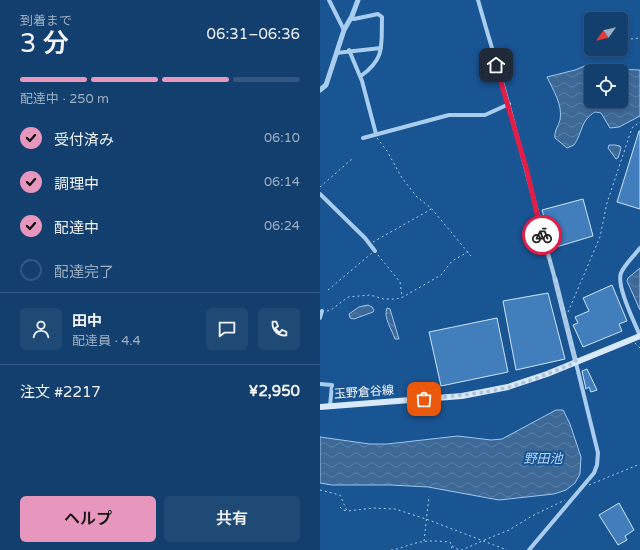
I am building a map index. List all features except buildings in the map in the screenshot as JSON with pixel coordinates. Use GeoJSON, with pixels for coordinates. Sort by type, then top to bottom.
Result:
{"type":"FeatureCollection","features":[{"type":"Feature","properties":{"kind":"main road","name":"玉野倉谷線"},"geometry":{"type":"LineString","coordinates":[[320,407],[454,396],[491,390],[524,382],[640,336]]}},
{"type":"Feature","properties":{"kind":"street"},"geometry":{"type":"LineString","coordinates":[[329,0],[344,30]]}},
{"type":"Feature","properties":{"kind":"street"},"geometry":{"type":"LineString","coordinates":[[320,90],[326,85],[344,30],[351,18],[358,0]]}},
{"type":"Feature","properties":{"kind":"street"},"geometry":{"type":"LineString","coordinates":[[478,0],[527,171],[541,232],[555,279],[598,453],[597,465],[594,473],[529,550]]}},
{"type":"Feature","properties":{"kind":"street"},"geometry":{"type":"LineString","coordinates":[[351,18],[354,19],[378,14],[382,17],[381,48],[379,58],[361,76]]}},
{"type":"Feature","properties":{"kind":"street"},"geometry":{"type":"LineString","coordinates":[[336,53],[348,50],[381,48]]}},
{"type":"Feature","properties":{"kind":"street"},"geometry":{"type":"LineString","coordinates":[[348,50],[361,76],[376,134]]}},
{"type":"Feature","properties":{"kind":"street"},"geometry":{"type":"LineString","coordinates":[[363,138],[449,115],[485,115],[508,104]]}},
{"type":"Feature","properties":{"kind":"street"},"geometry":{"type":"LineString","coordinates":[[320,194],[370,244],[375,251]]}},
{"type":"Feature","properties":{"kind":"street"},"geometry":{"type":"LineString","coordinates":[[640,248],[622,272],[620,278],[622,289],[640,336]]}},
{"type":"Feature","properties":{"kind":"street"},"geometry":{"type":"LineString","coordinates":[[320,318],[322,311]]}},
{"type":"Feature","properties":{"kind":"street"},"geometry":{"type":"LineString","coordinates":[[320,384],[332,385],[330,406]]}},
{"type":"Feature","properties":{"kind":"path"},"geometry":{"type":"LineString","coordinates":[[628,39],[640,38]]}},
{"type":"Feature","properties":{"kind":"path"},"geometry":{"type":"LineString","coordinates":[[564,315],[568,313],[600,237],[606,203],[632,128],[640,122]]}},
{"type":"Feature","properties":{"kind":"path"},"geometry":{"type":"LineString","coordinates":[[376,134],[376,137],[387,151],[402,178],[417,197],[431,208],[471,256]]}},
{"type":"Feature","properties":{"kind":"path"},"geometry":{"type":"LineString","coordinates":[[320,187],[353,158]]}},
{"type":"Feature","properties":{"kind":"path"},"geometry":{"type":"LineString","coordinates":[[370,244],[431,208]]}},
{"type":"Feature","properties":{"kind":"path"},"geometry":{"type":"LineString","coordinates":[[328,290],[375,251],[400,282],[403,297]]}},
{"type":"Feature","properties":{"kind":"path"},"geometry":{"type":"LineString","coordinates":[[322,311],[325,312],[331,310],[348,297],[370,296],[384,299],[396,299],[403,297],[440,275],[452,261],[468,252]]}},
{"type":"Feature","properties":{"kind":"path"},"geometry":{"type":"LineString","coordinates":[[585,485],[589,485],[640,464]]}},
{"type":"Feature","properties":{"kind":"path"},"geometry":{"type":"LineString","coordinates":[[320,490],[340,495],[347,511]]}},
{"type":"Feature","properties":{"kind":"path"},"geometry":{"type":"LineString","coordinates":[[424,542],[429,496]]}},
{"type":"Feature","properties":{"kind":"path"},"geometry":{"type":"LineString","coordinates":[[391,550],[424,542],[450,542],[452,546],[462,550],[509,530],[532,516],[570,497],[573,498]]}},
{"type":"Feature","properties":{"kind":"path"},"geometry":{"type":"LineString","coordinates":[[340,507],[347,511],[374,508],[395,509],[426,519],[507,550]]}},
{"type":"Feature","properties":{"kind":"path"},"geometry":{"type":"LineString","coordinates":[[451,550],[452,546]]}},
{"type":"Feature","properties":{"kind":"water"},"geometry":{"type":"Polygon","coordinates":[[[584,66],[584,108],[628,108],[628,70],[640,70],[640,116],[619,127],[610,128],[601,113],[595,112],[590,115],[584,123],[574,145],[567,148],[555,138],[561,114],[559,103],[547,77],[584,66]]]}},
{"type":"Feature","properties":{"kind":"water"},"geometry":{"type":"Polygon","coordinates":[[[609,145],[620,146],[621,148],[618,158],[616,159],[608,148],[609,145]]]}},
{"type":"Feature","properties":{"kind":"water"},"geometry":{"type":"Polygon","coordinates":[[[640,268],[640,310],[627,281],[628,278],[640,268]]]}},
{"type":"Feature","properties":{"kind":"water"},"geometry":{"type":"Polygon","coordinates":[[[368,305],[372,307],[374,310],[373,312],[354,319],[350,318],[349,314],[359,307],[368,305]]]}},
{"type":"Feature","properties":{"kind":"water"},"geometry":{"type":"Polygon","coordinates":[[[387,308],[390,309],[399,339],[395,339],[388,324],[386,315],[387,308]]]}},
{"type":"Feature","properties":{"kind":"water","name":"野田池"},"geometry":{"type":"Polygon","coordinates":[[[556,410],[563,410],[570,424],[581,457],[580,474],[575,483],[566,490],[554,494],[499,500],[428,487],[391,485],[332,485],[320,483],[320,437],[370,444],[387,444],[458,436],[491,440],[502,439],[556,410]]]}},
{"type":"Feature","properties":{"kind":"way so far"},"geometry":{"type":"LineString","coordinates":[[424,399],[462,396],[508,387],[547,374],[576,362],[542,235]]}},
{"type":"Feature","properties":{"kind":"route"},"geometry":{"type":"LineString","coordinates":[[496,65],[527,171],[542,235]]}}]}
